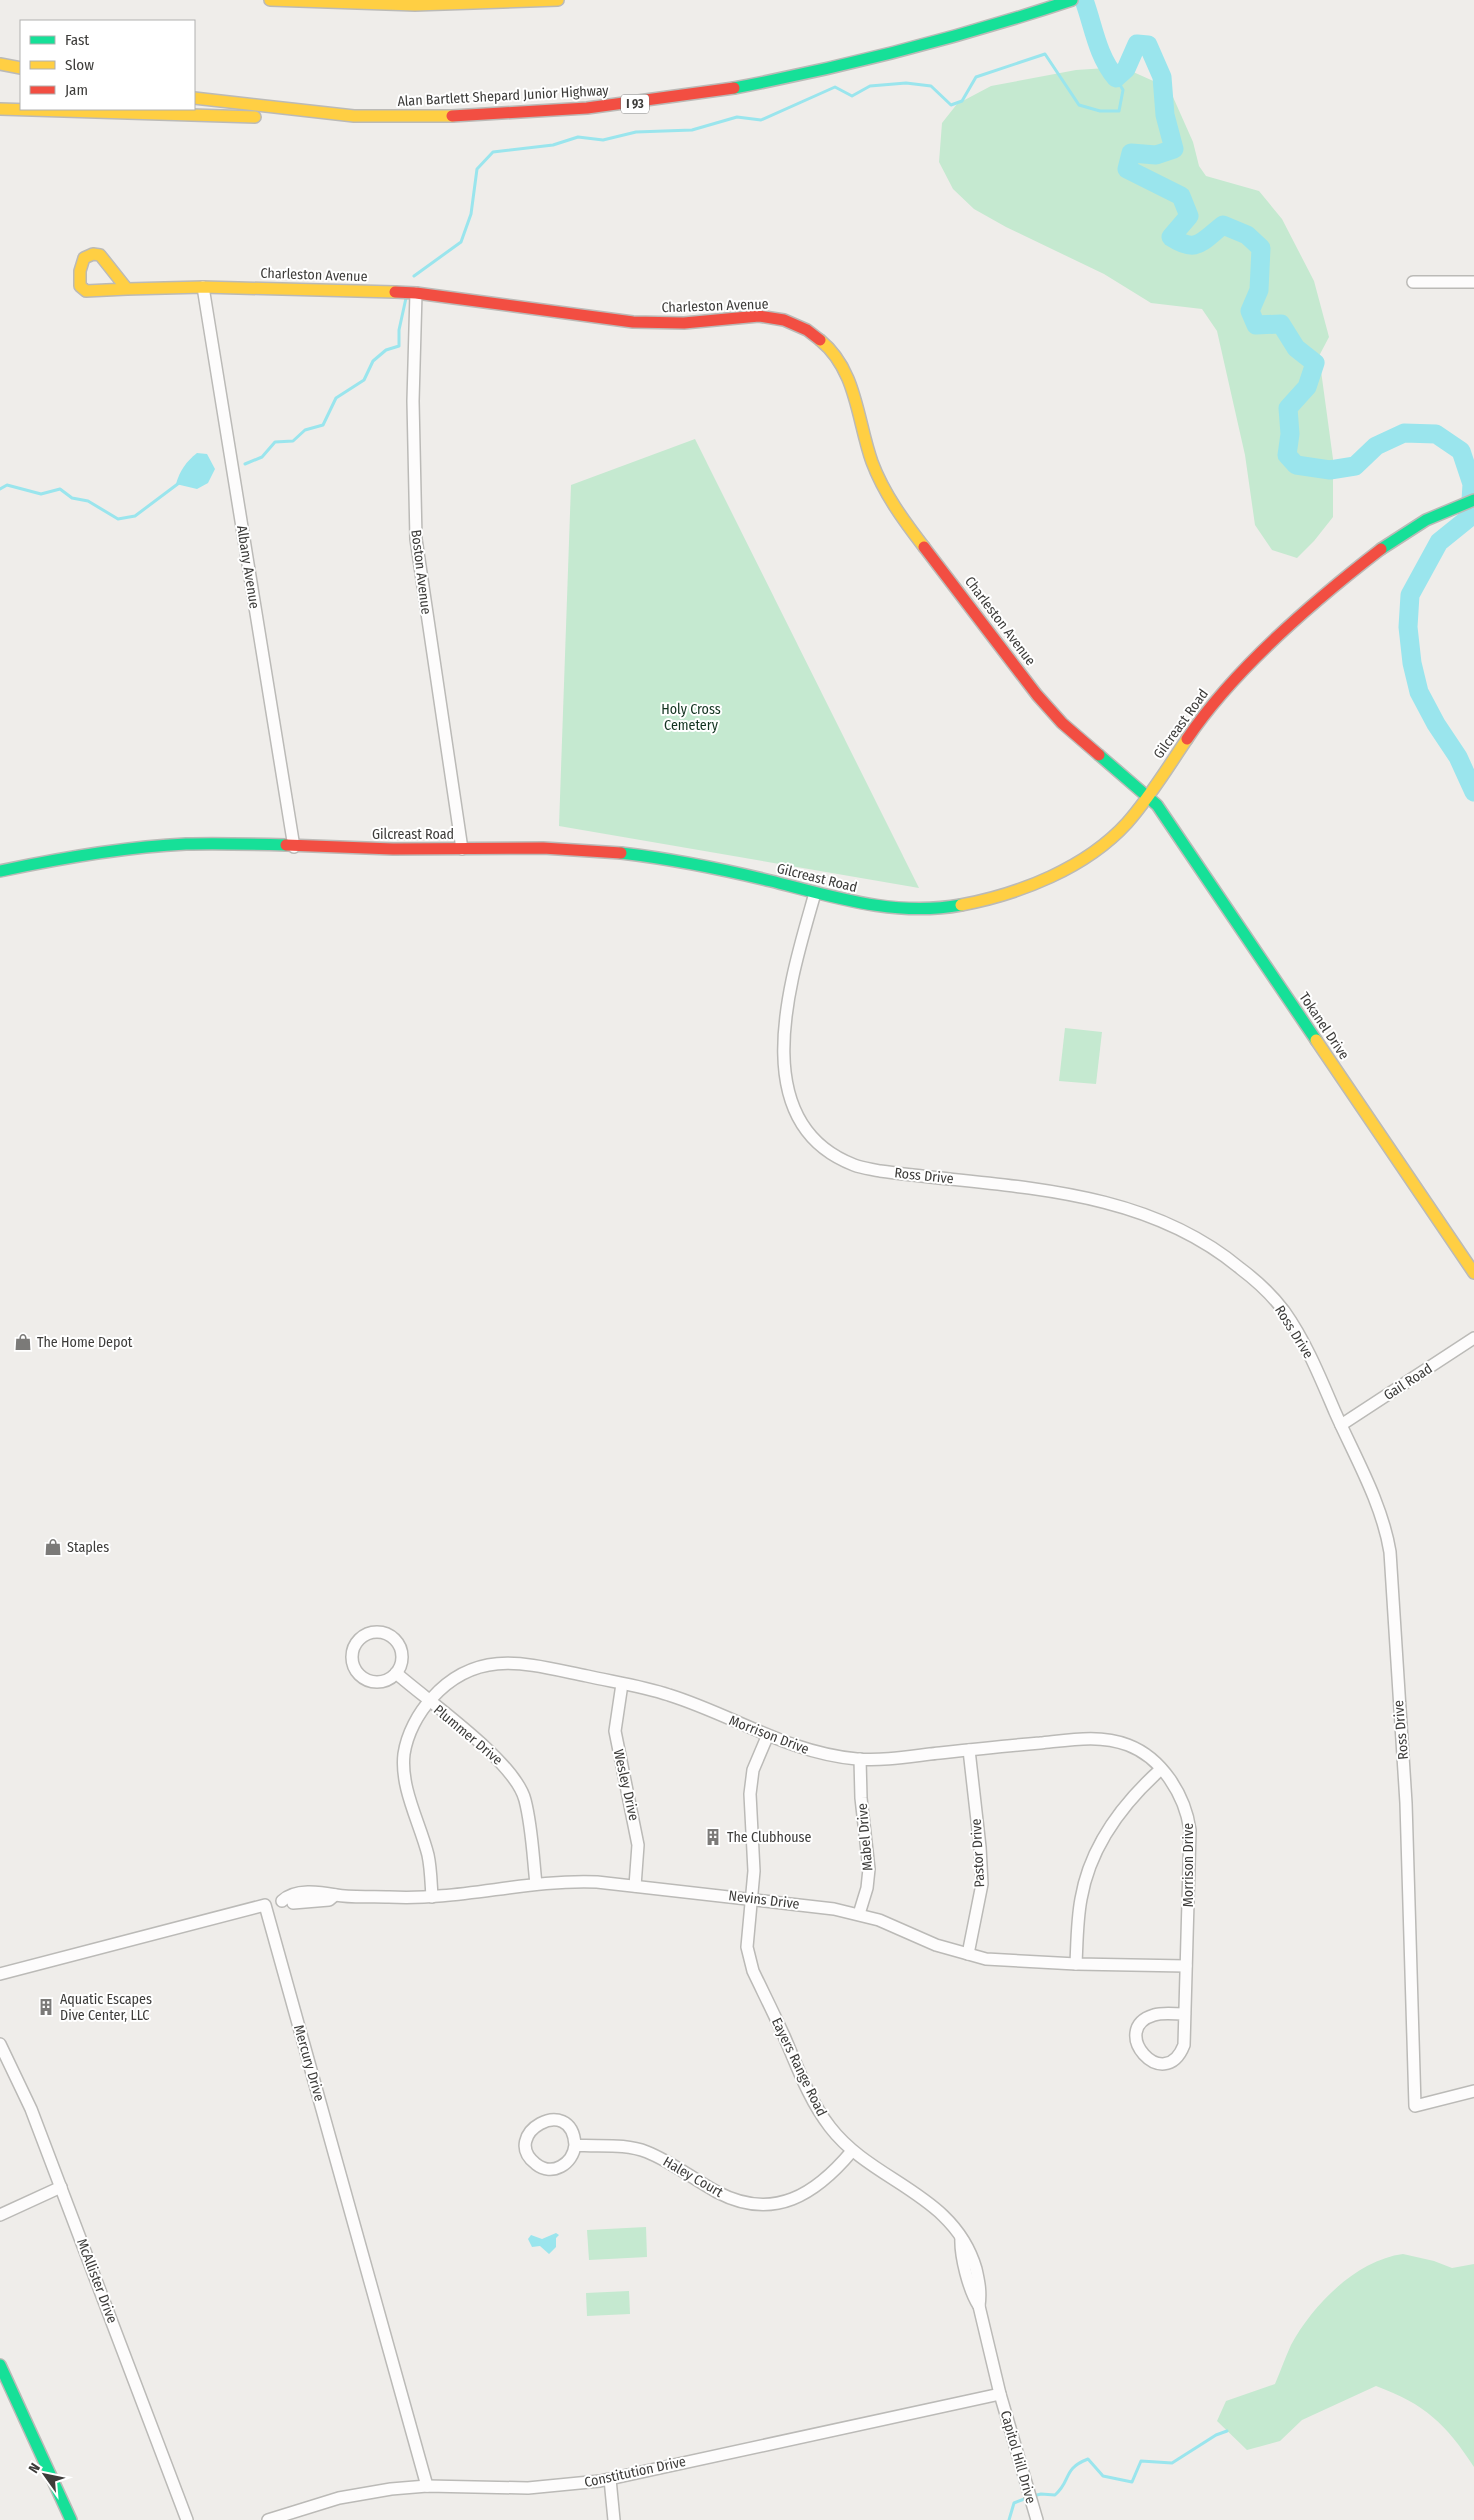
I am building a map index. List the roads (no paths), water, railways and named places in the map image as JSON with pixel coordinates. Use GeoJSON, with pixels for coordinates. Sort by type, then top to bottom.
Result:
{"type":"FeatureCollection","features":[{"type":"Feature","properties":{"kind":"main road"},"geometry":{"type":"LineString","coordinates":[[270,0],[425,5],[558,0]]}},
{"type":"Feature","properties":{"kind":"main road","name":"Alan Bartlett Shepard Junior Highway"},"geometry":{"type":"LineString","coordinates":[[195,98],[374,117],[438,118],[576,110],[713,93],[824,72],[933,44],[1068,1]]}},
{"type":"Feature","properties":{"kind":"main road"},"geometry":{"type":"LineString","coordinates":[[0,64],[20,68]]}},
{"type":"Feature","properties":{"kind":"main road"},"geometry":{"type":"LineString","coordinates":[[0,109],[20,110]]}},
{"type":"Feature","properties":{"kind":"main road"},"geometry":{"type":"LineString","coordinates":[[31,110],[314,119],[374,117]]}},
{"type":"Feature","properties":{"kind":"main road","name":"Charleston Avenue"},"geometry":{"type":"LineString","coordinates":[[127,289],[202,287],[416,293],[634,322],[684,323],[759,316],[784,320],[807,330],[826,345],[842,365],[852,388],[872,461],[887,495],[914,534],[1037,695],[1091,749],[1148,795]]}},
{"type":"Feature","properties":{"kind":"main road","name":"Gilcreast Road"},"geometry":{"type":"LineString","coordinates":[[0,871],[85,855],[148,847],[222,844],[294,847],[531,848],[630,853],[747,875],[875,907],[925,911],[975,902],[1056,872],[1091,854],[1127,823],[1200,720],[1248,664],[1349,572],[1388,541],[1421,520],[1474,500]]}},
{"type":"Feature","properties":{"kind":"main road","name":"Tokanel Drive"},"geometry":{"type":"LineString","coordinates":[[1148,795],[1173,827],[1474,1273]]}},
{"type":"Feature","properties":{"kind":"main road"},"geometry":{"type":"LineString","coordinates":[[0,2365],[71,2520]]}},
{"type":"Feature","properties":{"kind":"street"},"geometry":{"type":"LineString","coordinates":[[1413,282],[1474,282]]}},
{"type":"Feature","properties":{"kind":"street","name":"Albany Avenue"},"geometry":{"type":"LineString","coordinates":[[202,287],[294,847]]}},
{"type":"Feature","properties":{"kind":"street","name":"Boston Avenue"},"geometry":{"type":"LineString","coordinates":[[416,293],[413,401],[416,539],[462,849]]}},
{"type":"Feature","properties":{"kind":"street","name":"Ross Drive"},"geometry":{"type":"LineString","coordinates":[[815,893],[788,992],[783,1041],[784,1066],[796,1114],[811,1135],[830,1153],[854,1165],[880,1171],[1074,1195],[1131,1209],[1186,1231],[1229,1258],[1267,1292],[1283,1310],[1311,1357],[1385,1526],[1392,1566],[1395,1657],[1406,1804],[1415,2106],[1474,2091]]}},
{"type":"Feature","properties":{"kind":"street","name":"Gail Road"},"geometry":{"type":"LineString","coordinates":[[1341,1425],[1474,1338]]}},
{"type":"Feature","properties":{"kind":"street"},"geometry":{"type":"LineString","coordinates":[[375,1632],[386,1634],[394,1639],[402,1653],[401,1664],[396,1673],[383,1681],[373,1681],[364,1678],[357,1671],[353,1661],[353,1651],[357,1642],[365,1635],[375,1632]]}},
{"type":"Feature","properties":{"kind":"street","name":"Morrison Drive"},"geometry":{"type":"LineString","coordinates":[[432,1897],[429,1859],[409,1797],[405,1778],[404,1757],[411,1730],[428,1702],[453,1678],[473,1669],[499,1662],[527,1664],[668,1694],[768,1737],[810,1751],[860,1759],[1097,1738],[1128,1745],[1141,1751],[1161,1769],[1184,1802],[1190,1830],[1186,1966],[1185,2014],[1184,2044],[1176,2058],[1166,2063],[1155,2063],[1142,2054],[1136,2039],[1138,2029],[1144,2020],[1158,2014],[1185,2014]]}},
{"type":"Feature","properties":{"kind":"street","name":"Plummer Drive"},"geometry":{"type":"LineString","coordinates":[[396,1673],[428,1702],[481,1744],[511,1773],[525,1800],[536,1884]]}},
{"type":"Feature","properties":{"kind":"street","name":"Wesley Drive"},"geometry":{"type":"LineString","coordinates":[[622,1684],[615,1731],[638,1845],[635,1886]]}},
{"type":"Feature","properties":{"kind":"street","name":"Eayers Range Road"},"geometry":{"type":"LineString","coordinates":[[768,1737],[751,1782],[754,1850],[747,1947],[753,1971],[818,2110],[831,2129],[852,2151],[936,2206],[967,2245],[982,2292],[979,2306],[1000,2394]]}},
{"type":"Feature","properties":{"kind":"street","name":"Pastor Drive"},"geometry":{"type":"LineString","coordinates":[[968,1954],[982,1884],[980,1847],[969,1750]]}},
{"type":"Feature","properties":{"kind":"street","name":"Mabel Drive"},"geometry":{"type":"LineString","coordinates":[[859,1914],[867,1888],[869,1869],[861,1798],[860,1759]]}},
{"type":"Feature","properties":{"kind":"street"},"geometry":{"type":"LineString","coordinates":[[1076,1964],[1080,1900],[1088,1870],[1104,1836],[1136,1792],[1161,1769]]}},
{"type":"Feature","properties":{"kind":"street","name":"Nevins Drive"},"geometry":{"type":"LineString","coordinates":[[265,1905],[282,1901],[287,1896],[307,1892],[328,1892],[335,1895],[432,1897],[536,1884],[578,1881],[752,1898],[859,1914],[936,1945],[1001,1961],[1186,1966]]}},
{"type":"Feature","properties":{"kind":"street"},"geometry":{"type":"LineString","coordinates":[[0,1974],[265,1905]]}},
{"type":"Feature","properties":{"kind":"street","name":"Mercury Drive"},"geometry":{"type":"LineString","coordinates":[[265,1905],[427,2486]]}},
{"type":"Feature","properties":{"kind":"street","name":"McAllister Drive"},"geometry":{"type":"LineString","coordinates":[[0,2044],[28,2100],[187,2520]]}},
{"type":"Feature","properties":{"kind":"street"},"geometry":{"type":"LineString","coordinates":[[548,2120],[558,2121],[568,2126],[574,2135],[576,2146],[570,2160],[562,2167],[551,2169],[536,2164],[529,2156],[526,2146],[530,2131],[538,2124],[548,2120]]}},
{"type":"Feature","properties":{"kind":"street","name":"Haley Court"},"geometry":{"type":"LineString","coordinates":[[576,2146],[619,2146],[640,2150],[661,2159],[729,2198],[765,2204],[794,2199],[807,2194],[834,2172],[852,2151]]}},
{"type":"Feature","properties":{"kind":"street"},"geometry":{"type":"LineString","coordinates":[[0,2215],[62,2187]]}},
{"type":"Feature","properties":{"kind":"street","name":"Constitution Drive"},"geometry":{"type":"LineString","coordinates":[[268,2520],[339,2498],[373,2492],[427,2486],[528,2488],[610,2479],[1000,2394]]}},
{"type":"Feature","properties":{"kind":"street","name":"Capitol Hill Drive"},"geometry":{"type":"LineString","coordinates":[[1000,2394],[1036,2518]]}},
{"type":"Feature","properties":{"kind":"street"},"geometry":{"type":"LineString","coordinates":[[610,2479],[614,2520]]}},
{"type":"Feature","properties":{"kind":"water"},"geometry":{"type":"Polygon","coordinates":[[[197,453],[207,454],[215,469],[208,483],[197,489],[176,484],[184,467],[197,453]]]}},
{"type":"Feature","properties":{"kind":"water"},"geometry":{"type":"Polygon","coordinates":[[[556,2233],[559,2235],[556,2238],[556,2247],[549,2254],[540,2246],[532,2247],[528,2239],[531,2235],[542,2239],[556,2233]]]}},
{"type":"Feature","properties":{"kind":"waterway"},"geometry":{"type":"LineString","coordinates":[[1084,0],[1100,51],[1116,78],[1126,69],[1137,44],[1148,45],[1162,77],[1165,115],[1174,149],[1156,155],[1131,153],[1127,169],[1181,196],[1189,216],[1171,237],[1187,245],[1198,244],[1223,225],[1247,235],[1261,248],[1259,290],[1250,311],[1256,325],[1281,324],[1296,348],[1315,363],[1307,387],[1288,408],[1290,434],[1287,455],[1296,465],[1330,470],[1355,466],[1376,446],[1404,433],[1436,434],[1461,451],[1472,484],[1470,517],[1439,542],[1410,595],[1408,627],[1412,663],[1419,692],[1436,724],[1458,757],[1474,792]]}},
{"type":"Feature","properties":{"kind":"waterway"},"geometry":{"type":"LineString","coordinates":[[414,276],[461,242],[471,214],[477,169],[493,152],[553,145],[578,137],[603,140],[636,132],[692,130],[737,117],[761,120],[835,87],[852,96],[870,86],[906,83],[931,86],[951,105],[962,101],[976,77],[1045,54],[1079,105],[1100,111],[1119,111],[1123,90],[1116,78]]}},
{"type":"Feature","properties":{"kind":"waterway"},"geometry":{"type":"LineString","coordinates":[[245,464],[262,457],[275,442],[293,441],[305,430],[323,425],[336,398],[364,380],[373,361],[386,350],[399,346],[399,330],[406,298]]}},
{"type":"Feature","properties":{"kind":"waterway"},"geometry":{"type":"LineString","coordinates":[[0,489],[7,485],[41,494],[60,489],[72,498],[88,501],[118,519],[135,516],[179,483]]}},
{"type":"Feature","properties":{"kind":"waterway"},"geometry":{"type":"LineString","coordinates":[[1033,2496],[1041,2494],[1055,2495],[1074,2467],[1088,2459],[1103,2476],[1132,2482],[1141,2461],[1172,2463],[1216,2435],[1227,2431]]}},
{"type":"Feature","properties":{"kind":"waterway"},"geometry":{"type":"LineString","coordinates":[[1009,2520],[1014,2503],[1027,2498]]}},
{"type":"Feature","properties":{"kind":"place","name":"The Home Depot"},"geometry":{"type":"Point","coordinates":[23,1342]}},
{"type":"Feature","properties":{"kind":"place","name":"Staples"},"geometry":{"type":"Point","coordinates":[53,1547]}},
{"type":"Feature","properties":{"kind":"place","name":"The Clubhouse"},"geometry":{"type":"Point","coordinates":[713,1837]}},
{"type":"Feature","properties":{"kind":"place","name":"Aquatic Escapes Dive Center, LLC"},"geometry":{"type":"Point","coordinates":[46,2007]}},
{"type":"Feature","properties":{"kind":"park label","name":"Holy Cross Cemetery"},"geometry":{"type":"Point","coordinates":[691,718]}}]}
